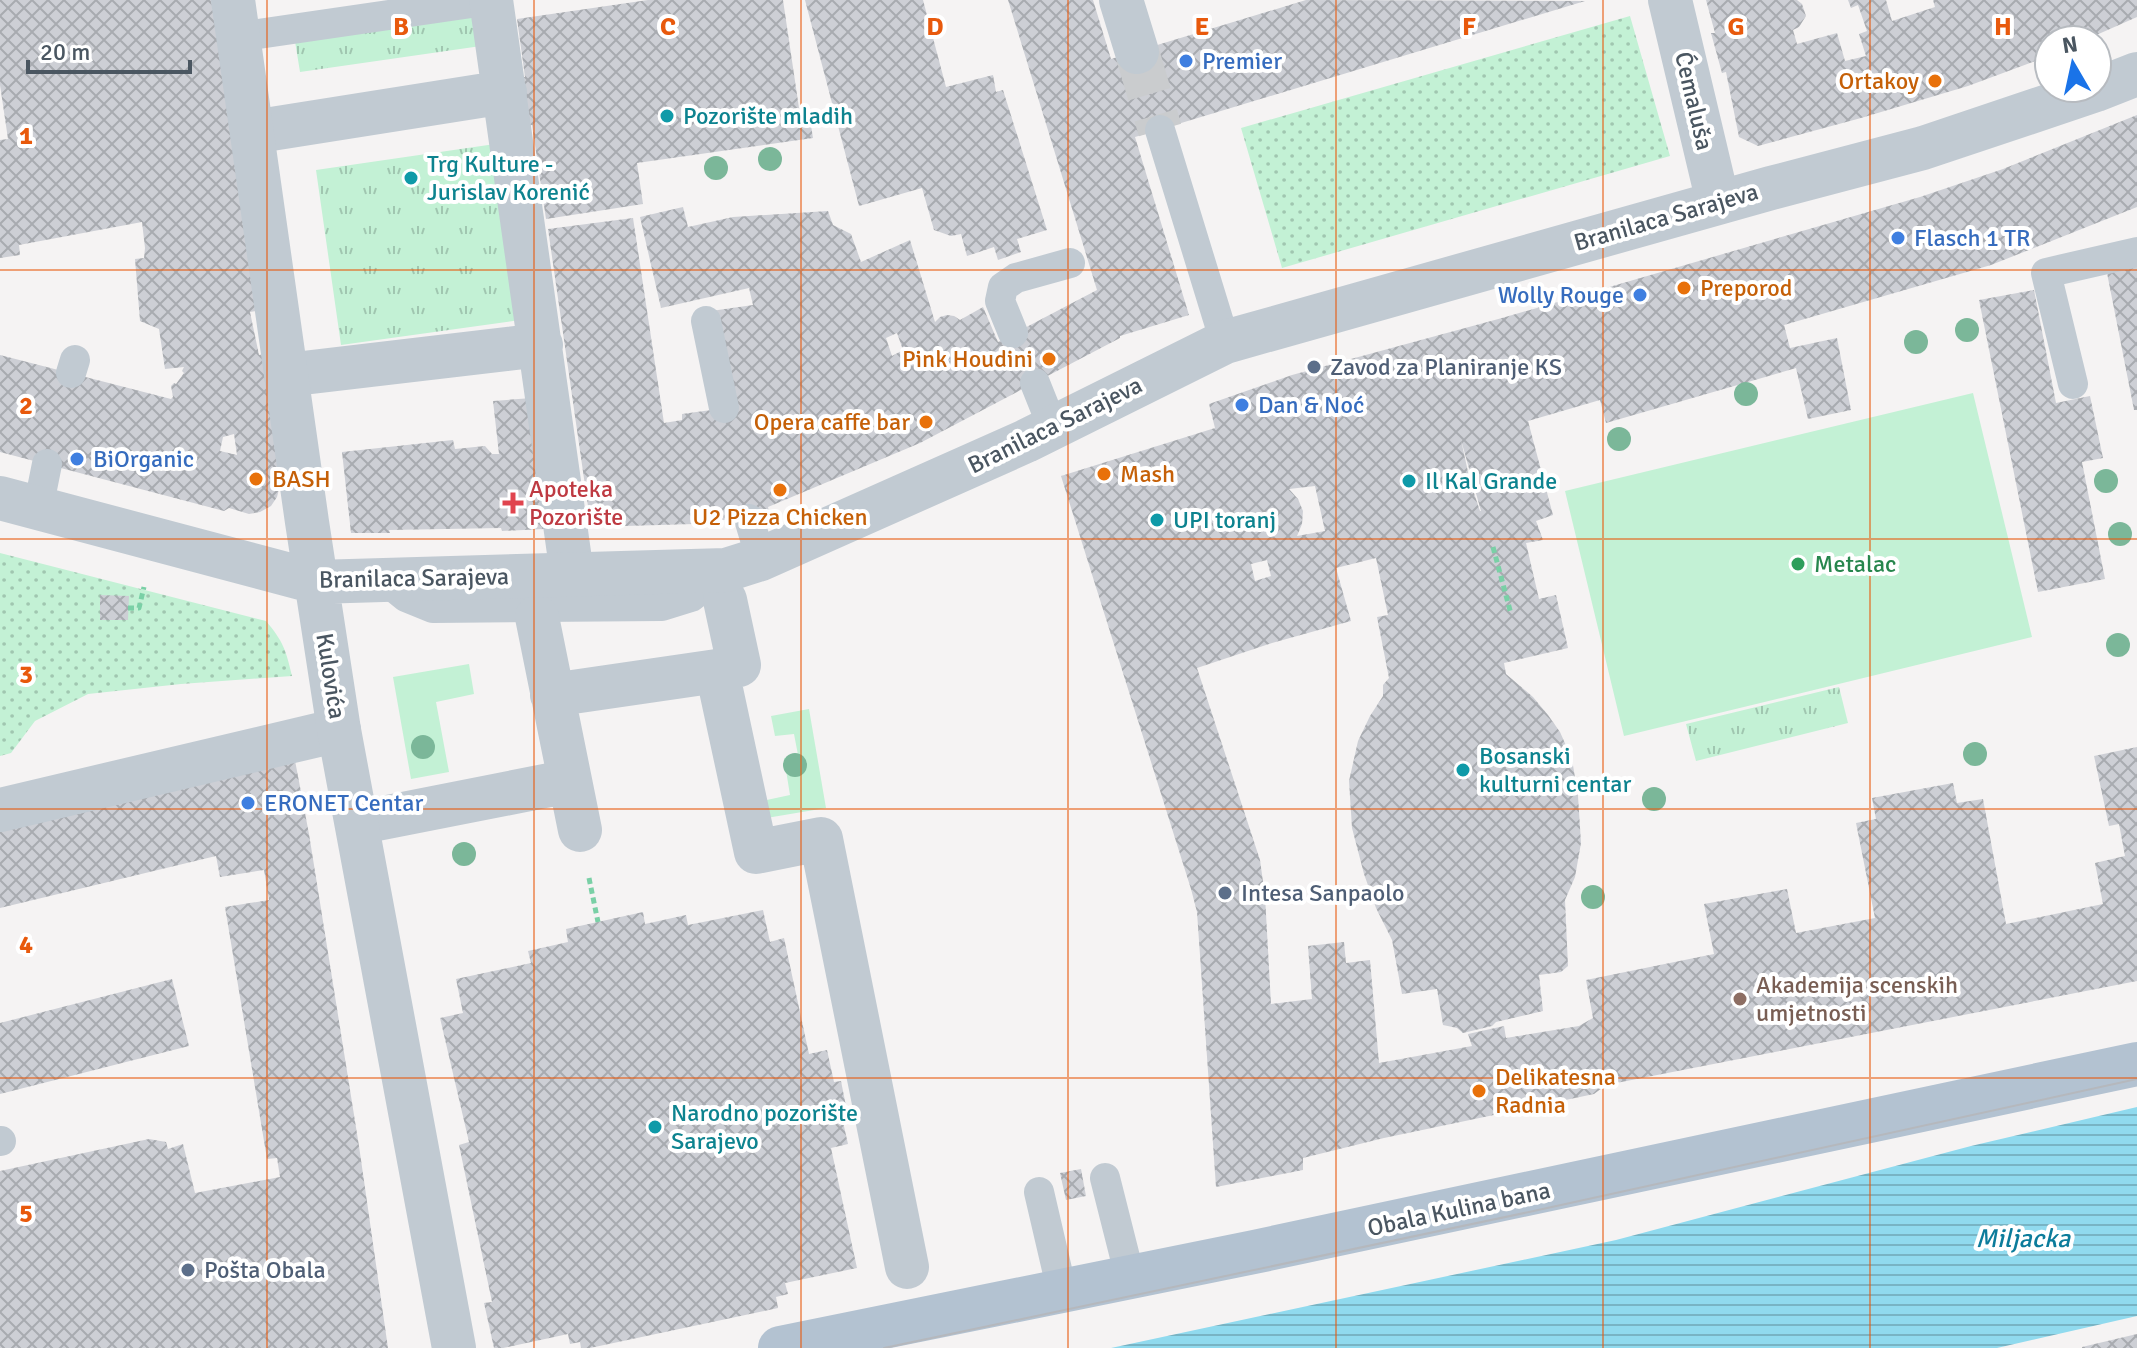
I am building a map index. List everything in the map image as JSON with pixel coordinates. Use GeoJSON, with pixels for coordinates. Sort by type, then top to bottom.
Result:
{"type":"FeatureCollection","features":[{"type":"Feature","properties":{"kind":"main road","name":"Obala Kulina bana"},"geometry":{"type":"LineString","coordinates":[[780,1348],[1270,1249],[2137,1064]]}},
{"type":"Feature","properties":{"kind":"street"},"geometry":{"type":"LineString","coordinates":[[492,0],[572,574]]}},
{"type":"Feature","properties":{"kind":"street"},"geometry":{"type":"LineString","coordinates":[[1121,0],[1137,52]]}},
{"type":"Feature","properties":{"kind":"street","name":"Ćemaluša"},"geometry":{"type":"LineString","coordinates":[[1670,0],[1718,202]]}},
{"type":"Feature","properties":{"kind":"street","name":"Kulovića"},"geometry":{"type":"LineString","coordinates":[[235,18],[339,730],[454,1348]]}},
{"type":"Feature","properties":{"kind":"street","name":"Branilaca Sarajeva"},"geometry":{"type":"LineString","coordinates":[[19,504],[316,582],[572,574],[740,562],[946,478],[1225,342],[1718,202],[1923,148],[2137,74]]}},
{"type":"Feature","properties":{"kind":"street"},"geometry":{"type":"LineString","coordinates":[[252,132],[505,92]]}},
{"type":"Feature","properties":{"kind":"street"},"geometry":{"type":"LineString","coordinates":[[286,375],[541,345]]}},
{"type":"Feature","properties":{"kind":"street"},"geometry":{"type":"LineString","coordinates":[[552,695],[717,671],[739,665],[740,562]]}},
{"type":"Feature","properties":{"kind":"street"},"geometry":{"type":"LineString","coordinates":[[537,617],[580,830]]}},
{"type":"Feature","properties":{"kind":"street"},"geometry":{"type":"LineString","coordinates":[[717,671],[756,852],[821,839],[907,1267]]}},
{"type":"Feature","properties":{"kind":"street"},"geometry":{"type":"LineString","coordinates":[[0,810],[339,730]]}},
{"type":"Feature","properties":{"kind":"street"},"geometry":{"type":"LineString","coordinates":[[357,823],[570,781]]}},
{"type":"Feature","properties":{"kind":"lane"},"geometry":{"type":"LineString","coordinates":[[235,18],[492,0]]}},
{"type":"Feature","properties":{"kind":"lane"},"geometry":{"type":"LineString","coordinates":[[1160,130],[1225,342]]}},
{"type":"Feature","properties":{"kind":"lane"},"geometry":{"type":"LineString","coordinates":[[2073,384],[2046,273],[2137,252]]}},
{"type":"Feature","properties":{"kind":"lane"},"geometry":{"type":"LineString","coordinates":[[1013,333],[1000,301],[1003,287],[1016,278],[1070,263]]}},
{"type":"Feature","properties":{"kind":"lane"},"geometry":{"type":"LineString","coordinates":[[706,321],[724,408]]}},
{"type":"Feature","properties":{"kind":"lane"},"geometry":{"type":"LineString","coordinates":[[1035,383],[1053,428]]}},
{"type":"Feature","properties":{"kind":"lane"},"geometry":{"type":"LineString","coordinates":[[19,504],[47,464]]}},
{"type":"Feature","properties":{"kind":"lane"},"geometry":{"type":"LineString","coordinates":[[385,580],[406,597],[433,608],[662,606],[691,597],[740,562]]}},
{"type":"Feature","properties":{"kind":"lane"},"geometry":{"type":"LineString","coordinates":[[1105,1178],[1130,1277]]}},
{"type":"Feature","properties":{"kind":"lane"},"geometry":{"type":"LineString","coordinates":[[1039,1192],[1062,1291]]}},
{"type":"Feature","properties":{"kind":"path"},"geometry":{"type":"LineString","coordinates":[[1493,547],[1511,614]]}},
{"type":"Feature","properties":{"kind":"path"},"geometry":{"type":"LineString","coordinates":[[128,608],[139,608],[146,578]]}},
{"type":"Feature","properties":{"kind":"green space"},"geometry":{"type":"Polygon","coordinates":[[[474,2],[481,46],[300,72],[293,29],[474,2]]]}},
{"type":"Feature","properties":{"kind":"green space"},"geometry":{"type":"Polygon","coordinates":[[[1630,16],[1670,156],[1282,268],[1241,128],[1630,16]]]}},
{"type":"Feature","properties":{"kind":"green space"},"geometry":{"type":"Polygon","coordinates":[[[495,144],[520,320],[341,345],[316,170],[495,144]]]}},
{"type":"Feature","properties":{"kind":"green space","name":"Metalac"},"geometry":{"type":"Polygon","coordinates":[[[1973,393],[2032,637],[1624,736],[1565,491],[1973,393]]]}},
{"type":"Feature","properties":{"kind":"green space"},"geometry":{"type":"Polygon","coordinates":[[[0,553],[266,621],[283,646],[292,676],[88,694],[35,721],[11,753],[0,756],[0,553]]]}},
{"type":"Feature","properties":{"kind":"green space"},"geometry":{"type":"Polygon","coordinates":[[[469,664],[474,694],[436,702],[449,772],[411,779],[393,677],[469,664]]]}},
{"type":"Feature","properties":{"kind":"green space"},"geometry":{"type":"Polygon","coordinates":[[[1839,687],[1848,723],[1696,761],[1686,724],[1839,687]]]}},
{"type":"Feature","properties":{"kind":"green space"},"geometry":{"type":"Polygon","coordinates":[[[809,709],[826,808],[760,819],[757,802],[790,795],[784,758],[798,755],[794,734],[775,736],[771,716],[809,709]]]}},
{"type":"Feature","properties":{"kind":"water","name":"Miljacka"},"geometry":{"type":"Polygon","coordinates":[[[2137,1107],[2137,1316],[1997,1348],[1111,1348],[1616,1240],[1971,1146],[2137,1107]]]}},
{"type":"Feature","properties":{"kind":"building"},"geometry":{"type":"Polygon","coordinates":[[[0,0],[211,0],[267,309],[250,312],[259,355],[266,353],[280,485],[271,506],[249,514],[229,508],[224,511],[0,452],[0,355],[171,399],[171,386],[184,373],[184,367],[165,369],[159,329],[140,321],[135,259],[144,258],[142,222],[19,245],[20,255],[0,258],[0,140],[8,139],[0,85],[0,0]],[[234,434],[223,437],[220,451],[237,455],[234,434]]]}},
{"type":"Feature","properties":{"kind":"building","name":"Pozorište mladih"},"geometry":{"type":"Polygon","coordinates":[[[648,0],[783,0],[799,108],[808,107],[813,138],[637,163],[643,204],[546,219],[532,125],[526,126],[519,77],[525,77],[517,19],[648,0]]]}},
{"type":"Feature","properties":{"kind":"building"},"geometry":{"type":"Polygon","coordinates":[[[805,0],[923,0],[946,87],[993,75],[996,92],[1003,90],[1047,230],[1017,239],[1021,252],[998,260],[994,247],[967,256],[961,234],[951,236],[934,230],[922,188],[859,206],[805,0]]]}},
{"type":"Feature","properties":{"kind":"building"},"geometry":{"type":"Polygon","coordinates":[[[1008,0],[1093,0],[1111,59],[1306,0],[1585,1],[1135,137],[1189,315],[1120,336],[920,443],[768,507],[769,512],[731,524],[730,519],[694,524],[591,527],[548,229],[633,218],[664,423],[682,420],[682,414],[733,407],[711,311],[753,305],[749,288],[661,308],[640,217],[683,207],[688,227],[733,217],[828,211],[833,225],[851,234],[861,262],[910,240],[935,322],[947,315],[960,320],[983,307],[998,342],[1097,290],[1008,0]],[[897,333],[886,338],[892,356],[903,350],[897,333]]]}},
{"type":"Feature","properties":{"kind":"building"},"geometry":{"type":"Polygon","coordinates":[[[1706,0],[1797,0],[1806,16],[1793,30],[1797,44],[1837,33],[1845,61],[1866,56],[1859,34],[1867,31],[1858,5],[1851,8],[1848,0],[1886,0],[1892,21],[1935,7],[1933,0],[2137,0],[2137,17],[2113,28],[2113,24],[2033,24],[2033,62],[1968,86],[1758,146],[1739,137],[1726,72],[1722,73],[1711,33],[1715,33],[1706,0]]]}},
{"type":"Feature","properties":{"kind":"building"},"geometry":{"type":"Polygon","coordinates":[[[2137,115],[2137,207],[1991,265],[1784,325],[1790,348],[1837,338],[1851,410],[1808,419],[1796,368],[1606,423],[1600,400],[1528,421],[1553,515],[1536,521],[1543,540],[1526,543],[1539,599],[1556,595],[1568,648],[1504,663],[1506,674],[1533,697],[1548,715],[1572,759],[1581,843],[1575,877],[1565,900],[1568,966],[1561,972],[1539,975],[1543,1011],[1463,1033],[1457,1028],[1443,1025],[1437,989],[1402,994],[1392,940],[1376,908],[1352,828],[1349,781],[1358,741],[1383,696],[1383,685],[1389,678],[1377,617],[1388,615],[1376,558],[1336,568],[1351,621],[1197,668],[1260,860],[1271,1004],[1312,999],[1308,946],[1344,942],[1346,963],[1370,960],[1379,1063],[1472,1046],[1468,1034],[1504,1026],[1506,1038],[1579,1026],[1593,1018],[1586,980],[1714,954],[1704,904],[1787,889],[1796,933],[1875,918],[1856,823],[1876,819],[1872,798],[1953,783],[1957,803],[1983,799],[2006,924],[2103,904],[2095,863],[2125,856],[2119,824],[2109,826],[2094,756],[2137,747],[2137,981],[1606,1085],[1594,1094],[1303,1158],[1303,1170],[1216,1187],[1197,912],[1061,476],[1215,428],[1209,404],[1292,375],[1502,318],[1920,197],[2003,169],[2137,115]],[[1461,440],[1470,481],[1481,511],[1461,440]],[[1315,486],[1289,489],[1303,511],[1297,536],[1325,531],[1315,486]],[[1267,560],[1251,564],[1255,581],[1271,576],[1267,560]]]}},
{"type":"Feature","properties":{"kind":"building"},"geometry":{"type":"Polygon","coordinates":[[[2137,267],[2137,410],[2134,410],[2107,273],[2137,267]]]}},
{"type":"Feature","properties":{"kind":"building"},"geometry":{"type":"Polygon","coordinates":[[[2034,290],[2056,403],[2090,396],[2103,458],[2082,462],[2105,579],[2038,592],[1979,300],[2034,290]]]}},
{"type":"Feature","properties":{"kind":"building"},"geometry":{"type":"Polygon","coordinates":[[[532,398],[544,529],[351,533],[342,452],[453,440],[455,449],[485,446],[492,454],[499,454],[493,401],[532,398]]]}},
{"type":"Feature","properties":{"kind":"building"},"geometry":{"type":"Polygon","coordinates":[[[100,595],[129,596],[128,620],[100,620],[100,595]]]}},
{"type":"Feature","properties":{"kind":"building"},"geometry":{"type":"Polygon","coordinates":[[[293,750],[359,1146],[388,1348],[0,1348],[0,1171],[149,1139],[166,1142],[168,1149],[183,1144],[195,1193],[280,1177],[277,1158],[267,1159],[225,907],[269,900],[264,870],[220,877],[216,856],[0,908],[0,825],[293,750]]]}},
{"type":"Feature","properties":{"kind":"building","name":"Narodno pozorište Sarajevo"},"geometry":{"type":"Polygon","coordinates":[[[763,910],[770,942],[784,938],[809,1054],[827,1050],[834,1082],[841,1081],[847,1111],[841,1113],[848,1144],[831,1148],[857,1268],[785,1283],[788,1294],[776,1297],[778,1308],[590,1348],[581,1348],[580,1342],[570,1344],[568,1334],[494,1348],[484,1303],[492,1302],[459,1145],[469,1142],[440,1018],[463,1013],[456,979],[531,963],[528,951],[568,942],[566,929],[643,912],[645,924],[686,915],[688,925],[763,910]]]}},
{"type":"Feature","properties":{"kind":"building"},"geometry":{"type":"Polygon","coordinates":[[[172,979],[189,1046],[0,1094],[0,1023],[172,979]]]}},
{"type":"Feature","properties":{"kind":"building"},"geometry":{"type":"Polygon","coordinates":[[[1081,1169],[1086,1196],[1066,1200],[1060,1173],[1081,1169]]]}},
{"type":"Feature","properties":{"kind":"building"},"geometry":{"type":"Polygon","coordinates":[[[2137,1334],[2137,1348],[2082,1348],[2082,1347],[2137,1334]]]}},
{"type":"Feature","properties":{"kind":"tunnel"},"geometry":{"type":"LineString","coordinates":[[1137,52],[1160,130]]}},
{"type":"Feature","properties":{"kind":"tram line"},"geometry":{"type":"LineString","coordinates":[[884,1348],[1529,1212],[2137,1079]]}},
{"type":"Feature","properties":{"kind":"place","name":"Premier"},"geometry":{"type":"Point","coordinates":[1186,61]}},
{"type":"Feature","properties":{"kind":"place","name":"Ortakoy"},"geometry":{"type":"Point","coordinates":[1935,81]}},
{"type":"Feature","properties":{"kind":"place","name":"Pozorište mladih"},"geometry":{"type":"Point","coordinates":[667,116]}},
{"type":"Feature","properties":{"kind":"place","name":"Trg Kulture - Jurislav Korenić"},"geometry":{"type":"Point","coordinates":[411,178]}},
{"type":"Feature","properties":{"kind":"place","name":"Flasch 1 TR"},"geometry":{"type":"Point","coordinates":[1898,238]}},
{"type":"Feature","properties":{"kind":"place","name":"Preporod"},"geometry":{"type":"Point","coordinates":[1684,288]}},
{"type":"Feature","properties":{"kind":"place","name":"Wolly Rouge"},"geometry":{"type":"Point","coordinates":[1640,295]}},
{"type":"Feature","properties":{"kind":"place","name":"Pink Houdini"},"geometry":{"type":"Point","coordinates":[1049,359]}},
{"type":"Feature","properties":{"kind":"place","name":"Zavod za Planiranje KS"},"geometry":{"type":"Point","coordinates":[1314,367]}},
{"type":"Feature","properties":{"kind":"place","name":"Dan & Noć"},"geometry":{"type":"Point","coordinates":[1242,405]}},
{"type":"Feature","properties":{"kind":"place","name":"Opera caffe bar"},"geometry":{"type":"Point","coordinates":[926,422]}},
{"type":"Feature","properties":{"kind":"place","name":"BiOrganic"},"geometry":{"type":"Point","coordinates":[77,459]}},
{"type":"Feature","properties":{"kind":"place","name":"Mash"},"geometry":{"type":"Point","coordinates":[1104,474]}},
{"type":"Feature","properties":{"kind":"place","name":"BASH"},"geometry":{"type":"Point","coordinates":[256,479]}},
{"type":"Feature","properties":{"kind":"place","name":"Il Kal Grande"},"geometry":{"type":"Point","coordinates":[1409,481]}},
{"type":"Feature","properties":{"kind":"place","name":"U2 Pizza Chicken"},"geometry":{"type":"Point","coordinates":[780,490]}},
{"type":"Feature","properties":{"kind":"place","name":"Apoteka Pozorište"},"geometry":{"type":"Point","coordinates":[513,503]}},
{"type":"Feature","properties":{"kind":"place","name":"UPI toranj"},"geometry":{"type":"Point","coordinates":[1157,520]}},
{"type":"Feature","properties":{"kind":"place","name":"Metalac"},"geometry":{"type":"Point","coordinates":[1798,564]}},
{"type":"Feature","properties":{"kind":"place","name":"Bosanski kulturni centar"},"geometry":{"type":"Point","coordinates":[1463,770]}},
{"type":"Feature","properties":{"kind":"place","name":"ERONET Centar"},"geometry":{"type":"Point","coordinates":[248,803]}},
{"type":"Feature","properties":{"kind":"place","name":"Intesa Sanpaolo"},"geometry":{"type":"Point","coordinates":[1225,893]}},
{"type":"Feature","properties":{"kind":"place","name":"Akademija scenskih umjetnosti"},"geometry":{"type":"Point","coordinates":[1740,999]}},
{"type":"Feature","properties":{"kind":"place","name":"Delikatesna Radnia"},"geometry":{"type":"Point","coordinates":[1479,1091]}},
{"type":"Feature","properties":{"kind":"place","name":"Narodno pozorište Sarajevo"},"geometry":{"type":"Point","coordinates":[655,1127]}},
{"type":"Feature","properties":{"kind":"place","name":"Pošta Obala"},"geometry":{"type":"Point","coordinates":[188,1270]}}]}
